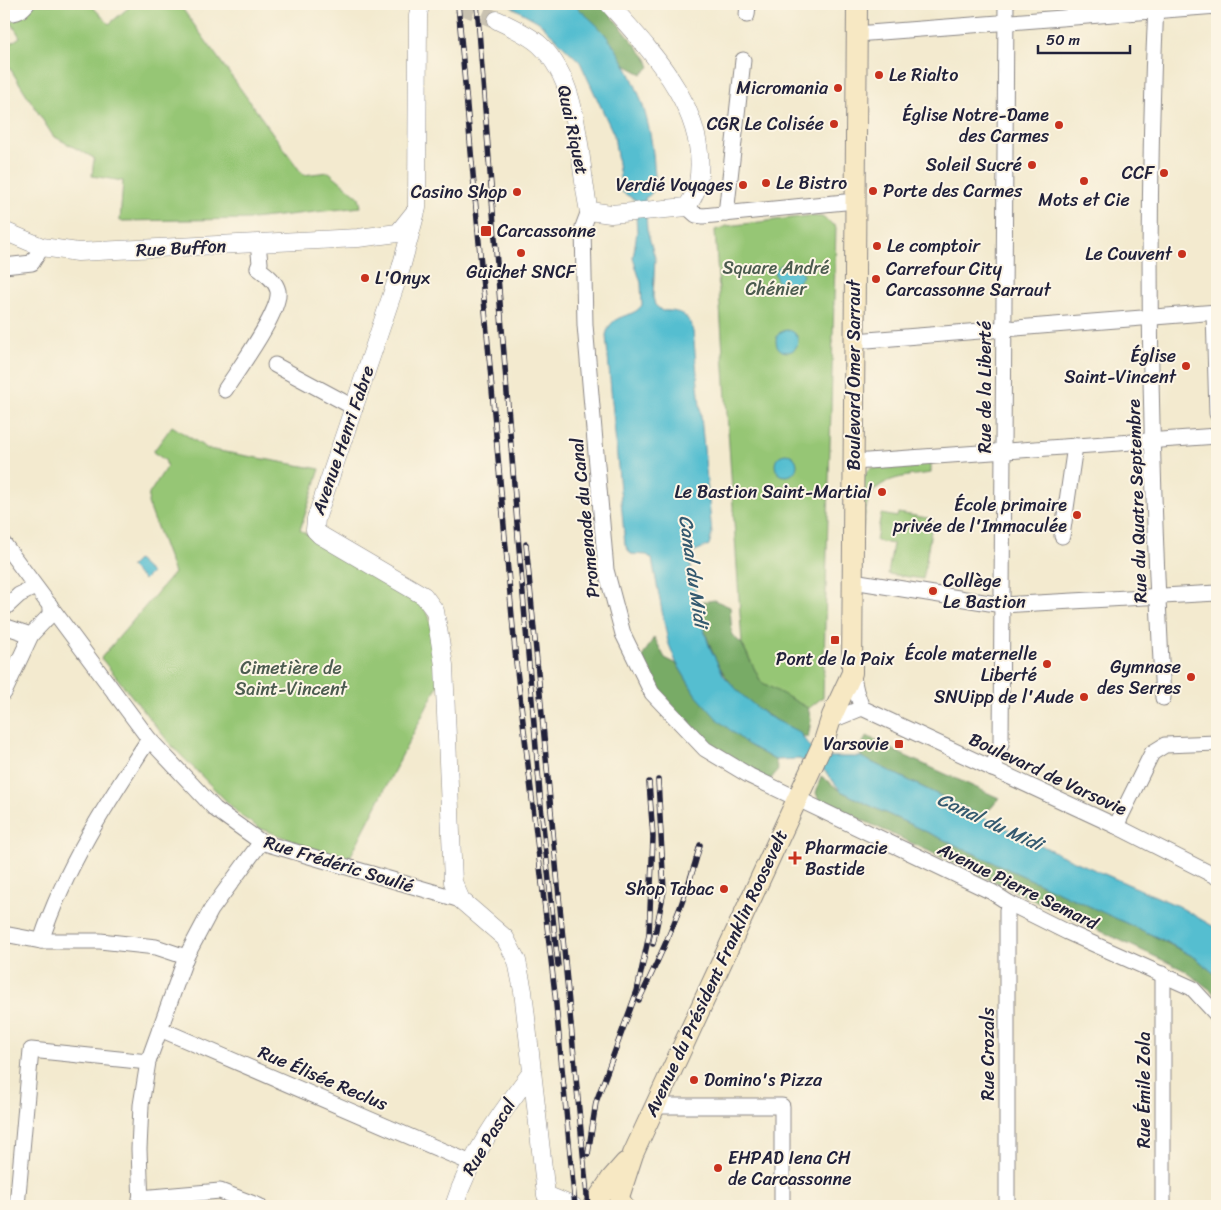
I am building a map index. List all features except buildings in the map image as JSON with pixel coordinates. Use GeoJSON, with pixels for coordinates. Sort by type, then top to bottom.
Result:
{"type":"FeatureCollection","features":[{"type":"Feature","properties":{"kind":"main road","name":"Boulevard Omer Sarraut"},"geometry":{"type":"LineString","coordinates":[[798,794],[824,741],[830,721],[852,674],[857,4]]}},
{"type":"Feature","properties":{"kind":"main road","name":"Avenue du Président Franklin Roosevelt"},"geometry":{"type":"LineString","coordinates":[[623,1206],[619,1197],[633,1154],[798,794]]}},
{"type":"Feature","properties":{"kind":"main road","name":"Avenue du Président Franklin Roosevelt"},"geometry":{"type":"LineString","coordinates":[[593,1206],[611,1179],[633,1154]]}},
{"type":"Feature","properties":{"kind":"street"},"geometry":{"type":"LineString","coordinates":[[4,10],[13,14],[20,12],[27,4]]}},
{"type":"Feature","properties":{"kind":"street"},"geometry":{"type":"LineString","coordinates":[[408,246],[417,208],[418,16],[420,4]]}},
{"type":"Feature","properties":{"kind":"street"},"geometry":{"type":"LineString","coordinates":[[609,4],[668,74],[693,127],[698,146],[698,183],[687,207]]}},
{"type":"Feature","properties":{"kind":"street","name":"Rue de la Liberté"},"geometry":{"type":"LineString","coordinates":[[992,769],[1001,744],[1006,4]]}},
{"type":"Feature","properties":{"kind":"street"},"geometry":{"type":"LineString","coordinates":[[856,34],[1006,24],[1080,11],[1217,6]]}},
{"type":"Feature","properties":{"kind":"street","name":"Rue du Quatre Septembre"},"geometry":{"type":"LineString","coordinates":[[1156,8],[1151,165],[1153,440],[1163,698]]}},
{"type":"Feature","properties":{"kind":"street","name":"Quai Riquet"},"geometry":{"type":"LineString","coordinates":[[497,20],[518,30],[539,44],[559,70],[566,86],[573,116],[588,211]]}},
{"type":"Feature","properties":{"kind":"street"},"geometry":{"type":"LineString","coordinates":[[726,214],[744,60]]}},
{"type":"Feature","properties":{"kind":"street"},"geometry":{"type":"LineString","coordinates":[[687,207],[696,215],[726,214],[855,201]]}},
{"type":"Feature","properties":{"kind":"street"},"geometry":{"type":"LineString","coordinates":[[588,211],[612,214],[687,207]]}},
{"type":"Feature","properties":{"kind":"street","name":"Rue Buffon"},"geometry":{"type":"LineString","coordinates":[[4,231],[42,247],[78,252],[362,238],[398,233],[409,222],[417,208]]}},
{"type":"Feature","properties":{"kind":"street","name":"Promenade du Canal"},"geometry":{"type":"LineString","coordinates":[[588,211],[583,227],[585,325],[606,570],[622,634],[652,693],[705,749],[750,776],[798,794]]}},
{"type":"Feature","properties":{"kind":"street","name":"Rue Buffon"},"geometry":{"type":"LineString","coordinates":[[362,238],[395,246],[408,246]]}},
{"type":"Feature","properties":{"kind":"street"},"geometry":{"type":"LineString","coordinates":[[225,390],[274,313],[278,292],[271,278],[258,268],[258,243]]}},
{"type":"Feature","properties":{"kind":"street","name":"Avenue Henri Fabre"},"geometry":{"type":"LineString","coordinates":[[408,246],[355,408],[316,519],[316,530],[320,535],[424,596],[436,611],[444,665],[453,882],[461,900]]}},
{"type":"Feature","properties":{"kind":"street"},"geometry":{"type":"LineString","coordinates":[[4,266],[32,264],[42,247]]}},
{"type":"Feature","properties":{"kind":"street"},"geometry":{"type":"LineString","coordinates":[[855,341],[1216,312],[1217,414]]}},
{"type":"Feature","properties":{"kind":"street"},"geometry":{"type":"LineString","coordinates":[[275,365],[355,408]]}},
{"type":"Feature","properties":{"kind":"street"},"geometry":{"type":"LineString","coordinates":[[854,462],[1217,436]]}},
{"type":"Feature","properties":{"kind":"street"},"geometry":{"type":"LineString","coordinates":[[1062,536],[1075,446]]}},
{"type":"Feature","properties":{"kind":"street","name":"Rue Frédéric Soulié"},"geometry":{"type":"LineString","coordinates":[[4,544],[149,739],[214,809],[261,842],[461,900],[505,938],[517,961],[523,991],[546,1195],[571,1205]]}},
{"type":"Feature","properties":{"kind":"street"},"geometry":{"type":"LineString","coordinates":[[853,581],[1002,605],[1217,594]]}},
{"type":"Feature","properties":{"kind":"street"},"geometry":{"type":"LineString","coordinates":[[4,609],[19,595],[35,587]]}},
{"type":"Feature","properties":{"kind":"street"},"geometry":{"type":"LineString","coordinates":[[4,693],[31,635],[50,615],[50,605]]}},
{"type":"Feature","properties":{"kind":"street"},"geometry":{"type":"LineString","coordinates":[[4,626],[31,635]]}},
{"type":"Feature","properties":{"kind":"street"},"geometry":{"type":"LineString","coordinates":[[830,721],[862,708],[852,674]]}},
{"type":"Feature","properties":{"kind":"street","name":"Boulevard de Varsovie"},"geometry":{"type":"LineString","coordinates":[[862,708],[1116,826],[1217,877]]}},
{"type":"Feature","properties":{"kind":"street"},"geometry":{"type":"LineString","coordinates":[[41,941],[70,869],[97,818],[149,739]]}},
{"type":"Feature","properties":{"kind":"street"},"geometry":{"type":"LineString","coordinates":[[1116,826],[1152,753],[1165,745],[1217,743]]}},
{"type":"Feature","properties":{"kind":"street","name":"Avenue Pierre Semard"},"geometry":{"type":"LineString","coordinates":[[798,794],[856,828],[992,892],[1009,903],[1067,932],[1192,988],[1217,1015]]}},
{"type":"Feature","properties":{"kind":"street"},"geometry":{"type":"LineString","coordinates":[[259,1206],[220,1191],[141,1202],[141,1105],[148,1062],[186,957],[211,910],[261,842]]}},
{"type":"Feature","properties":{"kind":"street","name":"Rue Crozals"},"geometry":{"type":"LineString","coordinates":[[1007,1206],[1007,910],[1009,903]]}},
{"type":"Feature","properties":{"kind":"street"},"geometry":{"type":"LineString","coordinates":[[4,934],[41,941],[100,941],[156,947],[186,957]]}},
{"type":"Feature","properties":{"kind":"street","name":"Rue Émile Zola"},"geometry":{"type":"LineString","coordinates":[[1163,974],[1163,1206]]}},
{"type":"Feature","properties":{"kind":"street","name":"Rue Élisée Reclus"},"geometry":{"type":"LineString","coordinates":[[160,1029],[471,1162]]}},
{"type":"Feature","properties":{"kind":"street"},"geometry":{"type":"LineString","coordinates":[[17,1206],[31,1050],[148,1062]]}},
{"type":"Feature","properties":{"kind":"street","name":"Rue Pascal"},"geometry":{"type":"LineString","coordinates":[[454,1206],[471,1162],[506,1106],[532,1072]]}},
{"type":"Feature","properties":{"kind":"street"},"geometry":{"type":"LineString","coordinates":[[654,1106],[782,1106],[782,1206]]}},
{"type":"Feature","properties":{"kind":"green space"},"geometry":{"type":"Polygon","coordinates":[[[35,4],[90,4],[109,24],[133,4],[179,4],[303,175],[329,172],[359,197],[361,207],[252,219],[120,221],[123,181],[92,176],[94,158],[53,136],[4,59],[4,48],[20,37],[11,22],[35,4]]]}},
{"type":"Feature","properties":{"kind":"green space"},"geometry":{"type":"Polygon","coordinates":[[[573,4],[602,4],[647,59],[650,67],[642,74],[625,65],[603,32],[573,4]]]}},
{"type":"Feature","properties":{"kind":"green space","name":"Square André Chénier"},"geometry":{"type":"Polygon","coordinates":[[[808,216],[822,217],[836,227],[823,697],[808,709],[761,682],[742,644],[715,230],[727,226],[808,216]]]}},
{"type":"Feature","properties":{"kind":"green space","name":"Cimetière de Saint-Vincent"},"geometry":{"type":"Polygon","coordinates":[[[172,426],[208,449],[320,469],[300,530],[418,601],[429,616],[440,681],[348,861],[259,828],[241,816],[171,745],[101,658],[174,573],[148,503],[149,494],[167,466],[165,460],[153,452],[172,426]]]}},
{"type":"Feature","properties":{"kind":"green space"},"geometry":{"type":"Polygon","coordinates":[[[931,463],[931,473],[897,478],[881,485],[875,490],[867,505],[862,531],[860,488],[862,480],[871,468],[931,463]]]}},
{"type":"Feature","properties":{"kind":"green space"},"geometry":{"type":"Polygon","coordinates":[[[898,513],[933,519],[923,579],[888,574],[893,544],[876,541],[881,514],[897,517],[898,513]]]}},
{"type":"Feature","properties":{"kind":"green space"},"geometry":{"type":"Polygon","coordinates":[[[714,600],[730,607],[732,635],[742,644],[761,682],[808,708],[811,720],[808,738],[763,712],[747,700],[724,674],[709,642],[698,603],[714,600]]]}},
{"type":"Feature","properties":{"kind":"green space"},"geometry":{"type":"Polygon","coordinates":[[[654,637],[665,658],[677,664],[695,694],[747,744],[775,760],[778,770],[770,780],[705,749],[651,685],[640,661],[654,637]]]}},
{"type":"Feature","properties":{"kind":"green space"},"geometry":{"type":"Polygon","coordinates":[[[867,736],[901,754],[999,798],[981,816],[861,757],[860,747],[867,736]]]}},
{"type":"Feature","properties":{"kind":"green space"},"geometry":{"type":"Polygon","coordinates":[[[821,776],[841,791],[881,811],[1138,928],[1196,958],[1217,976],[1217,999],[1212,991],[1184,970],[819,800],[816,793],[821,776]]]}},
{"type":"Feature","properties":{"kind":"water","name":"Canal du Midi"},"geometry":{"type":"Polygon","coordinates":[[[507,4],[573,4],[593,21],[615,47],[632,78],[645,112],[652,147],[655,180],[652,192],[645,198],[647,230],[655,258],[653,297],[655,305],[662,311],[678,312],[686,317],[693,331],[712,534],[709,545],[693,552],[689,560],[702,624],[710,648],[724,676],[742,695],[766,715],[799,732],[809,746],[830,757],[861,757],[1063,856],[1178,906],[1216,928],[1217,976],[1196,958],[1161,939],[841,791],[825,771],[799,759],[775,760],[747,744],[718,720],[695,694],[676,662],[668,642],[652,559],[647,555],[631,554],[625,545],[606,335],[613,322],[633,313],[642,305],[641,283],[633,258],[637,232],[635,200],[622,192],[614,135],[580,62],[539,22],[507,4]]]}},
{"type":"Feature","properties":{"kind":"water"},"geometry":{"type":"Polygon","coordinates":[[[789,264],[799,267],[803,276],[796,284],[788,285],[777,281],[774,271],[781,265],[789,264]]]}},
{"type":"Feature","properties":{"kind":"water"},"geometry":{"type":"Polygon","coordinates":[[[787,330],[795,333],[798,341],[795,349],[787,352],[779,349],[776,341],[779,333],[787,330]]]}},
{"type":"Feature","properties":{"kind":"water"},"geometry":{"type":"Polygon","coordinates":[[[786,454],[794,457],[797,465],[794,473],[786,476],[778,473],[775,465],[778,457],[786,454]]]}},
{"type":"Feature","properties":{"kind":"water"},"geometry":{"type":"Polygon","coordinates":[[[137,560],[151,573],[144,580],[130,567],[137,560]]]}},
{"type":"Feature","properties":{"kind":"tunnel"},"geometry":{"type":"LineString","coordinates":[[458,4],[497,20]]}},
{"type":"Feature","properties":{"kind":"railway"},"geometry":{"type":"LineString","coordinates":[[458,4],[516,662],[555,994],[575,1206]]}},
{"type":"Feature","properties":{"kind":"railway"},"geometry":{"type":"LineString","coordinates":[[477,4],[518,536],[541,806],[558,965]]}},
{"type":"Feature","properties":{"kind":"railway"},"geometry":{"type":"LineString","coordinates":[[526,544],[588,1206]]}},
{"type":"Feature","properties":{"kind":"railway"},"geometry":{"type":"LineString","coordinates":[[653,944],[664,891],[658,780]]}},
{"type":"Feature","properties":{"kind":"railway"},"geometry":{"type":"LineString","coordinates":[[588,1154],[596,1102],[637,991],[649,935],[653,837],[649,782]]}},
{"type":"Feature","properties":{"kind":"railway"},"geometry":{"type":"LineString","coordinates":[[639,1000],[674,924],[700,845]]}},
{"type":"Feature","properties":{"kind":"place","name":"Le Rialto"},"geometry":{"type":"Point","coordinates":[879,75]}},
{"type":"Feature","properties":{"kind":"place","name":"Micromania"},"geometry":{"type":"Point","coordinates":[838,88]}},
{"type":"Feature","properties":{"kind":"place","name":"CGR Le Colisée"},"geometry":{"type":"Point","coordinates":[834,124]}},
{"type":"Feature","properties":{"kind":"place","name":"Église Notre-Dame des Carmes"},"geometry":{"type":"Point","coordinates":[1059,125]}},
{"type":"Feature","properties":{"kind":"place","name":"Soleil Sucré"},"geometry":{"type":"Point","coordinates":[1032,165]}},
{"type":"Feature","properties":{"kind":"place","name":"CCF"},"geometry":{"type":"Point","coordinates":[1164,173]}},
{"type":"Feature","properties":{"kind":"place","name":"Mots et Cie"},"geometry":{"type":"Point","coordinates":[1084,181]}},
{"type":"Feature","properties":{"kind":"place","name":"Le Bistro"},"geometry":{"type":"Point","coordinates":[766,183]}},
{"type":"Feature","properties":{"kind":"place","name":"Verdié Voyages"},"geometry":{"type":"Point","coordinates":[743,185]}},
{"type":"Feature","properties":{"kind":"place","name":"Porte des Carmes"},"geometry":{"type":"Point","coordinates":[873,191]}},
{"type":"Feature","properties":{"kind":"place","name":"Casino Shop"},"geometry":{"type":"Point","coordinates":[517,192]}},
{"type":"Feature","properties":{"kind":"place","name":"Carcassonne"},"geometry":{"type":"Point","coordinates":[486,231]}},
{"type":"Feature","properties":{"kind":"place","name":"Le comptoir"},"geometry":{"type":"Point","coordinates":[877,246]}},
{"type":"Feature","properties":{"kind":"place","name":"Guichet SNCF"},"geometry":{"type":"Point","coordinates":[521,253]}},
{"type":"Feature","properties":{"kind":"place","name":"Le Couvent"},"geometry":{"type":"Point","coordinates":[1182,254]}},
{"type":"Feature","properties":{"kind":"place","name":"L'Onyx"},"geometry":{"type":"Point","coordinates":[365,278]}},
{"type":"Feature","properties":{"kind":"place","name":"Carrefour City Carcassonne Sarraut"},"geometry":{"type":"Point","coordinates":[876,279]}},
{"type":"Feature","properties":{"kind":"place","name":"Église Saint-Vincent"},"geometry":{"type":"Point","coordinates":[1186,366]}},
{"type":"Feature","properties":{"kind":"place","name":"Le Bastion Saint-Martial"},"geometry":{"type":"Point","coordinates":[882,492]}},
{"type":"Feature","properties":{"kind":"place","name":"École primaire privée de l'Immaculée"},"geometry":{"type":"Point","coordinates":[1077,515]}},
{"type":"Feature","properties":{"kind":"place","name":"Collège Le Bastion"},"geometry":{"type":"Point","coordinates":[933,591]}},
{"type":"Feature","properties":{"kind":"place","name":"Pont de la Paix"},"geometry":{"type":"Point","coordinates":[835,640]}},
{"type":"Feature","properties":{"kind":"place","name":"École maternelle Liberté"},"geometry":{"type":"Point","coordinates":[1047,664]}},
{"type":"Feature","properties":{"kind":"place","name":"Gymnase des Serres"},"geometry":{"type":"Point","coordinates":[1191,677]}},
{"type":"Feature","properties":{"kind":"place","name":"SNUipp de l'Aude"},"geometry":{"type":"Point","coordinates":[1084,697]}},
{"type":"Feature","properties":{"kind":"place","name":"Varsovie"},"geometry":{"type":"Point","coordinates":[899,744]}},
{"type":"Feature","properties":{"kind":"place","name":"Pharmacie Bastide"},"geometry":{"type":"Point","coordinates":[795,858]}},
{"type":"Feature","properties":{"kind":"place","name":"Shop Tabac"},"geometry":{"type":"Point","coordinates":[724,889]}},
{"type":"Feature","properties":{"kind":"place","name":"Domino's Pizza"},"geometry":{"type":"Point","coordinates":[694,1080]}},
{"type":"Feature","properties":{"kind":"place","name":"EHPAD Iena CH de Carcassonne"},"geometry":{"type":"Point","coordinates":[718,1168]}}]}
